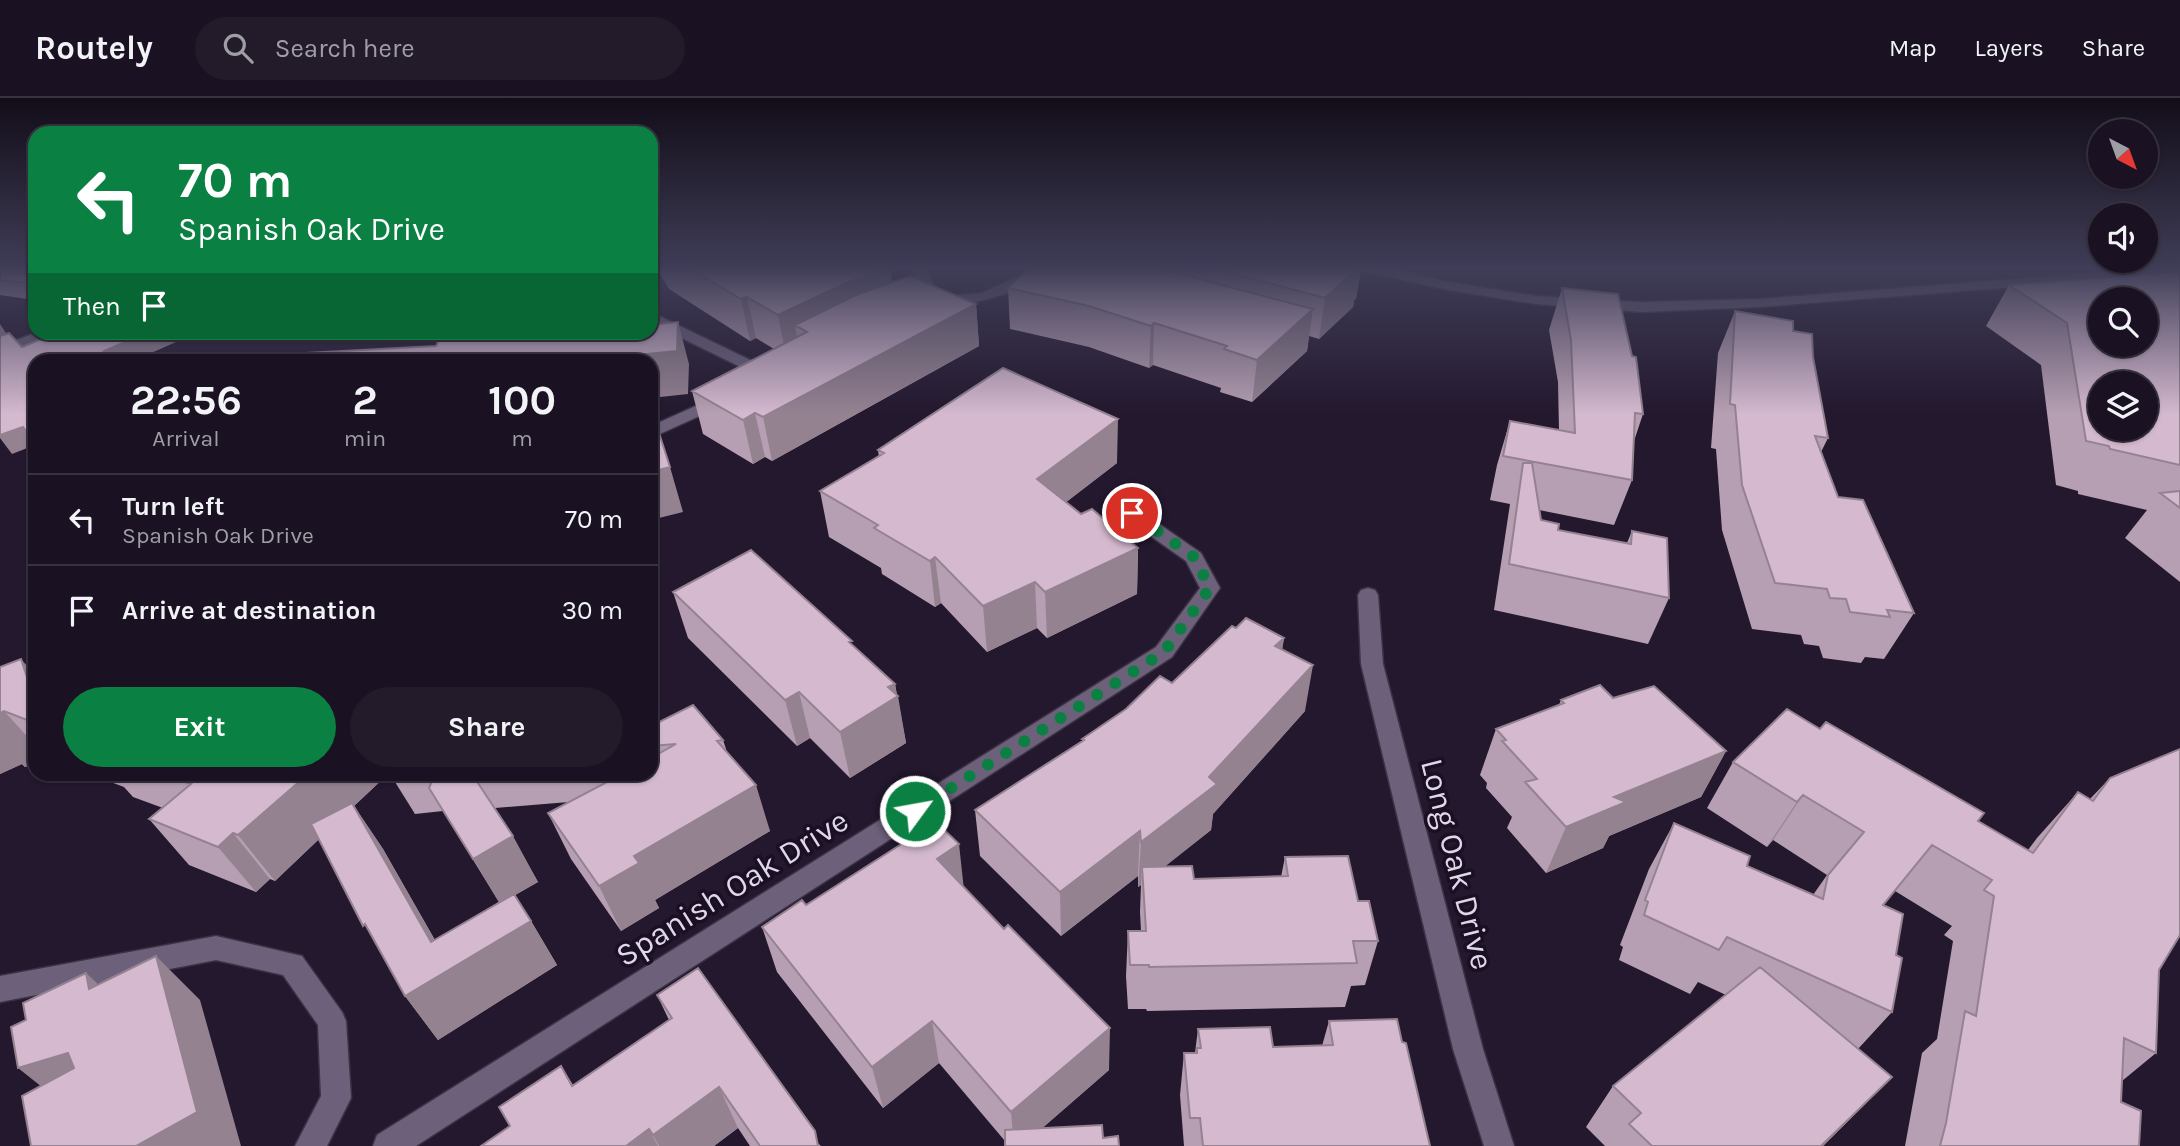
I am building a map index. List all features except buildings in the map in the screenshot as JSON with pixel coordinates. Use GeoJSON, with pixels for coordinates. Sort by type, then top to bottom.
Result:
{"type":"FeatureCollection","features":[{"type":"Feature","properties":{"kind":"street"},"geometry":{"type":"LineString","coordinates":[[658,320],[776,373],[658,429]]}},
{"type":"Feature","properties":{"kind":"street"},"geometry":{"type":"LineString","coordinates":[[0,351],[31,340]]}},
{"type":"Feature","properties":{"kind":"street","name":"Spanish Oak Drive"},"geometry":{"type":"LineString","coordinates":[[388,1146],[1164,652],[1210,588],[1194,557],[1132,513]]}},
{"type":"Feature","properties":{"kind":"street","name":"Long Oak Drive"},"geometry":{"type":"LineString","coordinates":[[1368,595],[1372,664],[1468,1049],[1499,1146]]}},
{"type":"Feature","properties":{"kind":"street"},"geometry":{"type":"LineString","coordinates":[[0,989],[216,948],[292,965],[332,1021],[336,1098],[310,1146]]}},
{"type":"Feature","properties":{"kind":"route"},"geometry":{"type":"LineString","coordinates":[[915,811],[1164,652],[1191,618],[1210,588],[1194,557],[1132,513]]}}]}
